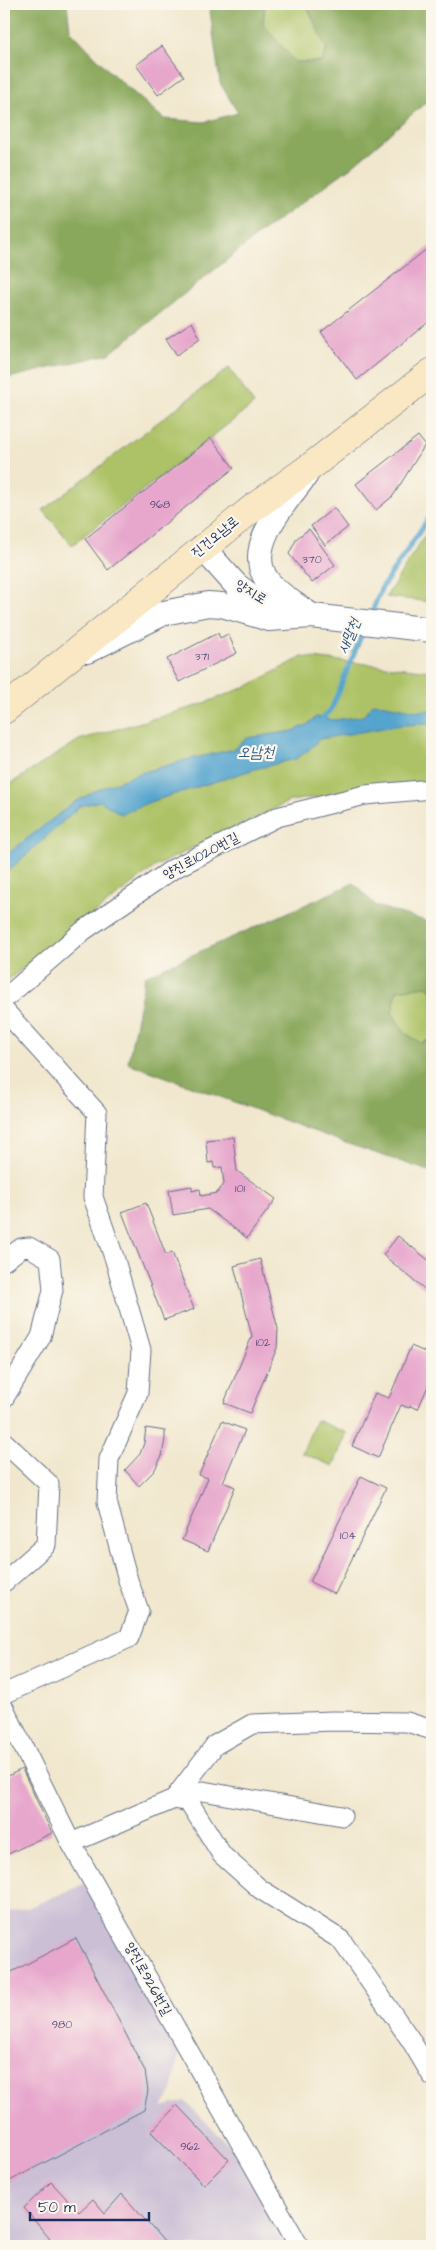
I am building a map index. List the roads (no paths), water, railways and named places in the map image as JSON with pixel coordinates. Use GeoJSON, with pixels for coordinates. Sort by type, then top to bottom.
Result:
{"type":"FeatureCollection","features":[{"type":"Feature","properties":{"kind":"main road","name":"진건오남로"},"geometry":{"type":"LineString","coordinates":[[4,710],[202,547],[314,464],[432,372]]}},
{"type":"Feature","properties":{"kind":"street"},"geometry":{"type":"LineString","coordinates":[[312,616],[268,581],[259,556],[264,537],[273,519],[314,464]]}},
{"type":"Feature","properties":{"kind":"street","name":"양지로"},"geometry":{"type":"LineString","coordinates":[[202,547],[236,585],[251,596],[294,613],[312,616]]}},
{"type":"Feature","properties":{"kind":"street"},"geometry":{"type":"LineString","coordinates":[[59,665],[164,613],[197,605],[222,605],[269,619],[312,616],[426,630]]}},
{"type":"Feature","properties":{"kind":"street","name":"양진로1020번길"},"geometry":{"type":"LineString","coordinates":[[4,999],[83,931],[173,869],[277,817],[365,795],[432,789]]}},
{"type":"Feature","properties":{"kind":"street"},"geometry":{"type":"LineString","coordinates":[[4,1010],[97,1113],[93,1197],[115,1260],[141,1350],[138,1393],[109,1459],[107,1502],[128,1580],[139,1611],[129,1638],[4,1694]]}},
{"type":"Feature","properties":{"kind":"street"},"geometry":{"type":"LineString","coordinates":[[4,1260],[21,1248],[29,1247],[50,1259],[53,1290],[41,1337],[4,1398]]}},
{"type":"Feature","properties":{"kind":"street"},"geometry":{"type":"LineString","coordinates":[[4,1442],[49,1484],[46,1545],[4,1582]]}},
{"type":"Feature","properties":{"kind":"street","name":"양진로926번길"},"geometry":{"type":"LineString","coordinates":[[4,1708],[71,1843],[299,2246]]}},
{"type":"Feature","properties":{"kind":"street"},"geometry":{"type":"LineString","coordinates":[[174,1799],[215,1744],[252,1724],[333,1721],[407,1722],[432,1730]]}},
{"type":"Feature","properties":{"kind":"street"},"geometry":{"type":"LineString","coordinates":[[71,1843],[174,1799],[204,1791],[342,1816]]}},
{"type":"Feature","properties":{"kind":"street"},"geometry":{"type":"LineString","coordinates":[[174,1799],[189,1802],[222,1855],[260,1889],[341,1940],[410,2039],[432,2076]]}},
{"type":"Feature","properties":{"kind":"water","name":"오남천"},"geometry":{"type":"Polygon","coordinates":[[[374,703],[419,711],[432,710],[432,724],[401,725],[320,739],[296,759],[255,769],[150,802],[121,814],[100,801],[80,806],[4,875],[4,857],[6,855],[73,803],[97,790],[137,774],[234,749],[247,738],[293,731],[307,725],[316,717],[334,720],[363,716],[374,703]]]}},
{"type":"Feature","properties":{"kind":"waterway","name":"새말천"},"geometry":{"type":"LineString","coordinates":[[370,617],[381,589],[432,513]]}},
{"type":"Feature","properties":{"kind":"waterway","name":"새말천"},"geometry":{"type":"LineString","coordinates":[[319,722],[331,710],[364,629]]}}]}
